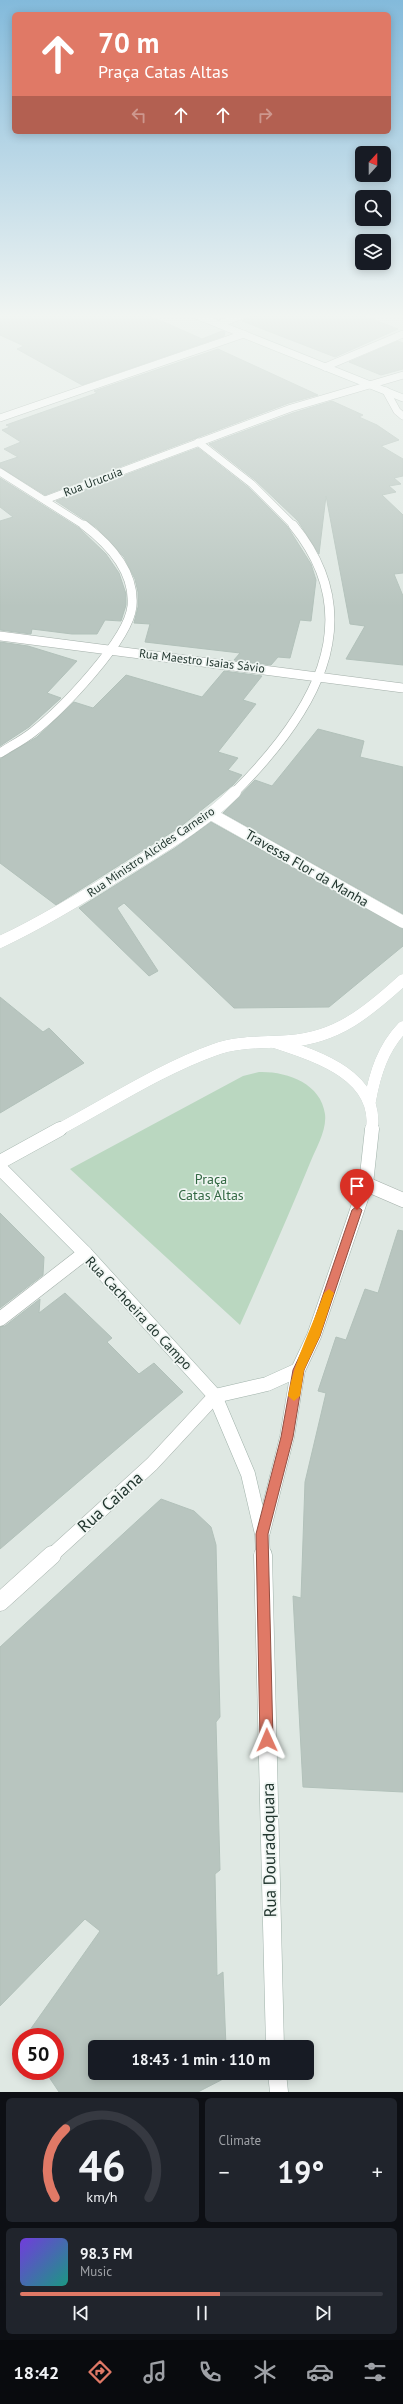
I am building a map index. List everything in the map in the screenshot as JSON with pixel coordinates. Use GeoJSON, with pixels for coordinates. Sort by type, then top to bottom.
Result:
{"type":"FeatureCollection","features":[{"type":"Feature","properties":{"kind":"street"},"geometry":{"type":"LineString","coordinates":[[0,418],[19,412]]}},
{"type":"Feature","properties":{"kind":"street","name":"Rua Urucuia"},"geometry":{"type":"LineString","coordinates":[[45,500],[281,412]]}},
{"type":"Feature","properties":{"kind":"street","name":"Rua Ministro Alcides Carneiro"},"geometry":{"type":"LineString","coordinates":[[0,942],[57,914],[211,814],[242,785],[278,744],[313,694],[330,638],[329,600],[324,574],[307,544],[273,502],[198,442]]}},
{"type":"Feature","properties":{"kind":"street"},"geometry":{"type":"LineString","coordinates":[[0,472],[95,533],[118,558],[126,576],[132,607],[122,632],[54,714],[33,732],[0,754]]}},
{"type":"Feature","properties":{"kind":"street","name":"Rua Maestro Isaias Sávio"},"geometry":{"type":"LineString","coordinates":[[0,636],[403,688]]}},
{"type":"Feature","properties":{"kind":"street","name":"Travessa Flor da Manha"},"geometry":{"type":"LineString","coordinates":[[211,814],[403,922]]}},
{"type":"Feature","properties":{"kind":"street"},"geometry":{"type":"LineString","coordinates":[[0,1162],[183,1063],[208,1052],[243,1043],[274,1042],[310,1038],[333,1032],[352,1023],[403,980]]}},
{"type":"Feature","properties":{"kind":"street"},"geometry":{"type":"LineString","coordinates":[[215,1396],[267,1384],[298,1370],[314,1336],[366,1184],[373,1124],[370,1101],[380,1059],[387,1046],[403,1027]]}},
{"type":"Feature","properties":{"kind":"street"},"geometry":{"type":"LineString","coordinates":[[274,1042],[315,1056],[336,1067],[356,1082],[370,1101]]}},
{"type":"Feature","properties":{"kind":"street","name":"Rua Cachoeira do Campo"},"geometry":{"type":"LineString","coordinates":[[0,1168],[85,1253],[176,1350],[215,1396]]}},
{"type":"Feature","properties":{"kind":"street"},"geometry":{"type":"LineString","coordinates":[[366,1184],[403,1200]]}},
{"type":"Feature","properties":{"kind":"street"},"geometry":{"type":"LineString","coordinates":[[0,1319],[85,1253]]}},
{"type":"Feature","properties":{"kind":"street","name":"Rua Douradoquara"},"geometry":{"type":"LineString","coordinates":[[262,1534],[287,1437],[298,1370]]}},
{"type":"Feature","properties":{"kind":"street","name":"Rua Douradoquara"},"geometry":{"type":"LineString","coordinates":[[215,1396],[248,1474],[262,1534],[275,2040]]}},
{"type":"Feature","properties":{"kind":"street","name":"Rua Caiana"},"geometry":{"type":"LineString","coordinates":[[0,1602],[152,1464],[215,1396]]}},
{"type":"Feature","properties":{"kind":"street"},"geometry":{"type":"LineString","coordinates":[[278,2080],[279,2092]]}},
{"type":"Feature","properties":{"kind":"green space","name":"Praça Catas Altas"},"geometry":{"type":"Polygon","coordinates":[[[259,1072],[280,1074],[301,1081],[317,1094],[322,1103],[325,1120],[323,1133],[240,1325],[70,1169],[243,1076],[259,1072]]]}},
{"type":"Feature","properties":{"kind":"building"},"geometry":{"type":"Polygon","coordinates":[[[44,412],[266,412],[45,495],[0,467],[0,463],[18,457],[4,449],[21,442],[2,430],[10,427],[6,425],[44,412]]]}},
{"type":"Feature","properties":{"kind":"building"},"geometry":{"type":"Polygon","coordinates":[[[297,412],[356,412],[363,415],[359,417],[377,425],[399,440],[381,446],[403,459],[403,476],[394,478],[401,484],[389,486],[396,492],[382,495],[403,515],[403,573],[394,574],[403,596],[403,665],[346,659],[365,626],[350,624],[326,496],[319,554],[298,521],[255,480],[209,444],[297,412]]]}},
{"type":"Feature","properties":{"kind":"building"},"geometry":{"type":"Polygon","coordinates":[[[198,448],[249,488],[287,526],[311,564],[316,580],[311,621],[300,620],[290,658],[278,657],[271,665],[234,660],[240,653],[145,642],[150,624],[134,623],[138,607],[138,592],[135,579],[124,557],[97,528],[56,501],[198,448]]]}},
{"type":"Feature","properties":{"kind":"building"},"geometry":{"type":"Polygon","coordinates":[[[0,478],[79,528],[106,554],[119,573],[126,594],[126,605],[121,621],[105,620],[97,634],[72,634],[32,629],[31,634],[0,630],[0,521],[13,517],[0,507],[0,478]]]}},
{"type":"Feature","properties":{"kind":"building"},"geometry":{"type":"Polygon","coordinates":[[[0,642],[28,646],[77,661],[47,693],[61,698],[29,727],[0,746],[0,642]]]}},
{"type":"Feature","properties":{"kind":"building"},"geometry":{"type":"Polygon","coordinates":[[[224,671],[262,676],[243,700],[256,704],[218,752],[238,758],[228,770],[242,775],[233,785],[180,827],[56,905],[0,863],[0,759],[37,737],[74,702],[93,708],[126,675],[202,697],[224,671]]]}},
{"type":"Feature","properties":{"kind":"building"},"geometry":{"type":"Polygon","coordinates":[[[318,729],[364,741],[360,757],[403,767],[403,914],[223,813],[255,780],[272,786],[318,729]]]}},
{"type":"Feature","properties":{"kind":"building"},"geometry":{"type":"Polygon","coordinates":[[[211,822],[403,929],[403,946],[329,1007],[234,1008],[124,903],[117,908],[158,971],[149,976],[79,908],[175,848],[211,822]]]}},
{"type":"Feature","properties":{"kind":"building"},"geometry":{"type":"Polygon","coordinates":[[[0,997],[43,1032],[49,1028],[84,1063],[0,1113],[0,997]]]}},
{"type":"Feature","properties":{"kind":"building"},"geometry":{"type":"Polygon","coordinates":[[[0,1213],[44,1257],[43,1275],[0,1308],[0,1213]]]}},
{"type":"Feature","properties":{"kind":"building"},"geometry":{"type":"Polygon","coordinates":[[[398,1230],[403,1231],[403,1792],[303,1787],[293,1596],[301,1598],[305,1482],[326,1393],[318,1391],[336,1337],[346,1340],[365,1289],[378,1293],[398,1230]]]}},
{"type":"Feature","properties":{"kind":"building"},"geometry":{"type":"Polygon","coordinates":[[[65,1293],[112,1338],[107,1342],[139,1374],[154,1363],[183,1392],[0,1549],[0,1327],[5,1326],[40,1299],[39,1313],[65,1293]]]}},
{"type":"Feature","properties":{"kind":"building"},"geometry":{"type":"Polygon","coordinates":[[[161,1499],[194,1511],[211,1527],[216,1545],[220,1717],[216,1722],[220,1870],[215,1874],[217,1976],[223,1972],[226,2040],[88,2040],[88,2080],[221,2080],[198,2092],[59,2092],[51,2080],[64,2080],[64,2028],[31,2028],[100,1931],[85,1919],[0,2006],[0,1647],[161,1499]]]}},
{"type":"Feature","properties":{"kind":"slow traffic"},"geometry":{"type":"LineString","coordinates":[[294,1396],[298,1370],[314,1336],[329,1293]]}},
{"type":"Feature","properties":{"kind":"route"},"geometry":{"type":"LineString","coordinates":[[267,1740],[262,1534],[287,1437],[298,1370],[314,1336],[357,1210]]}}]}
